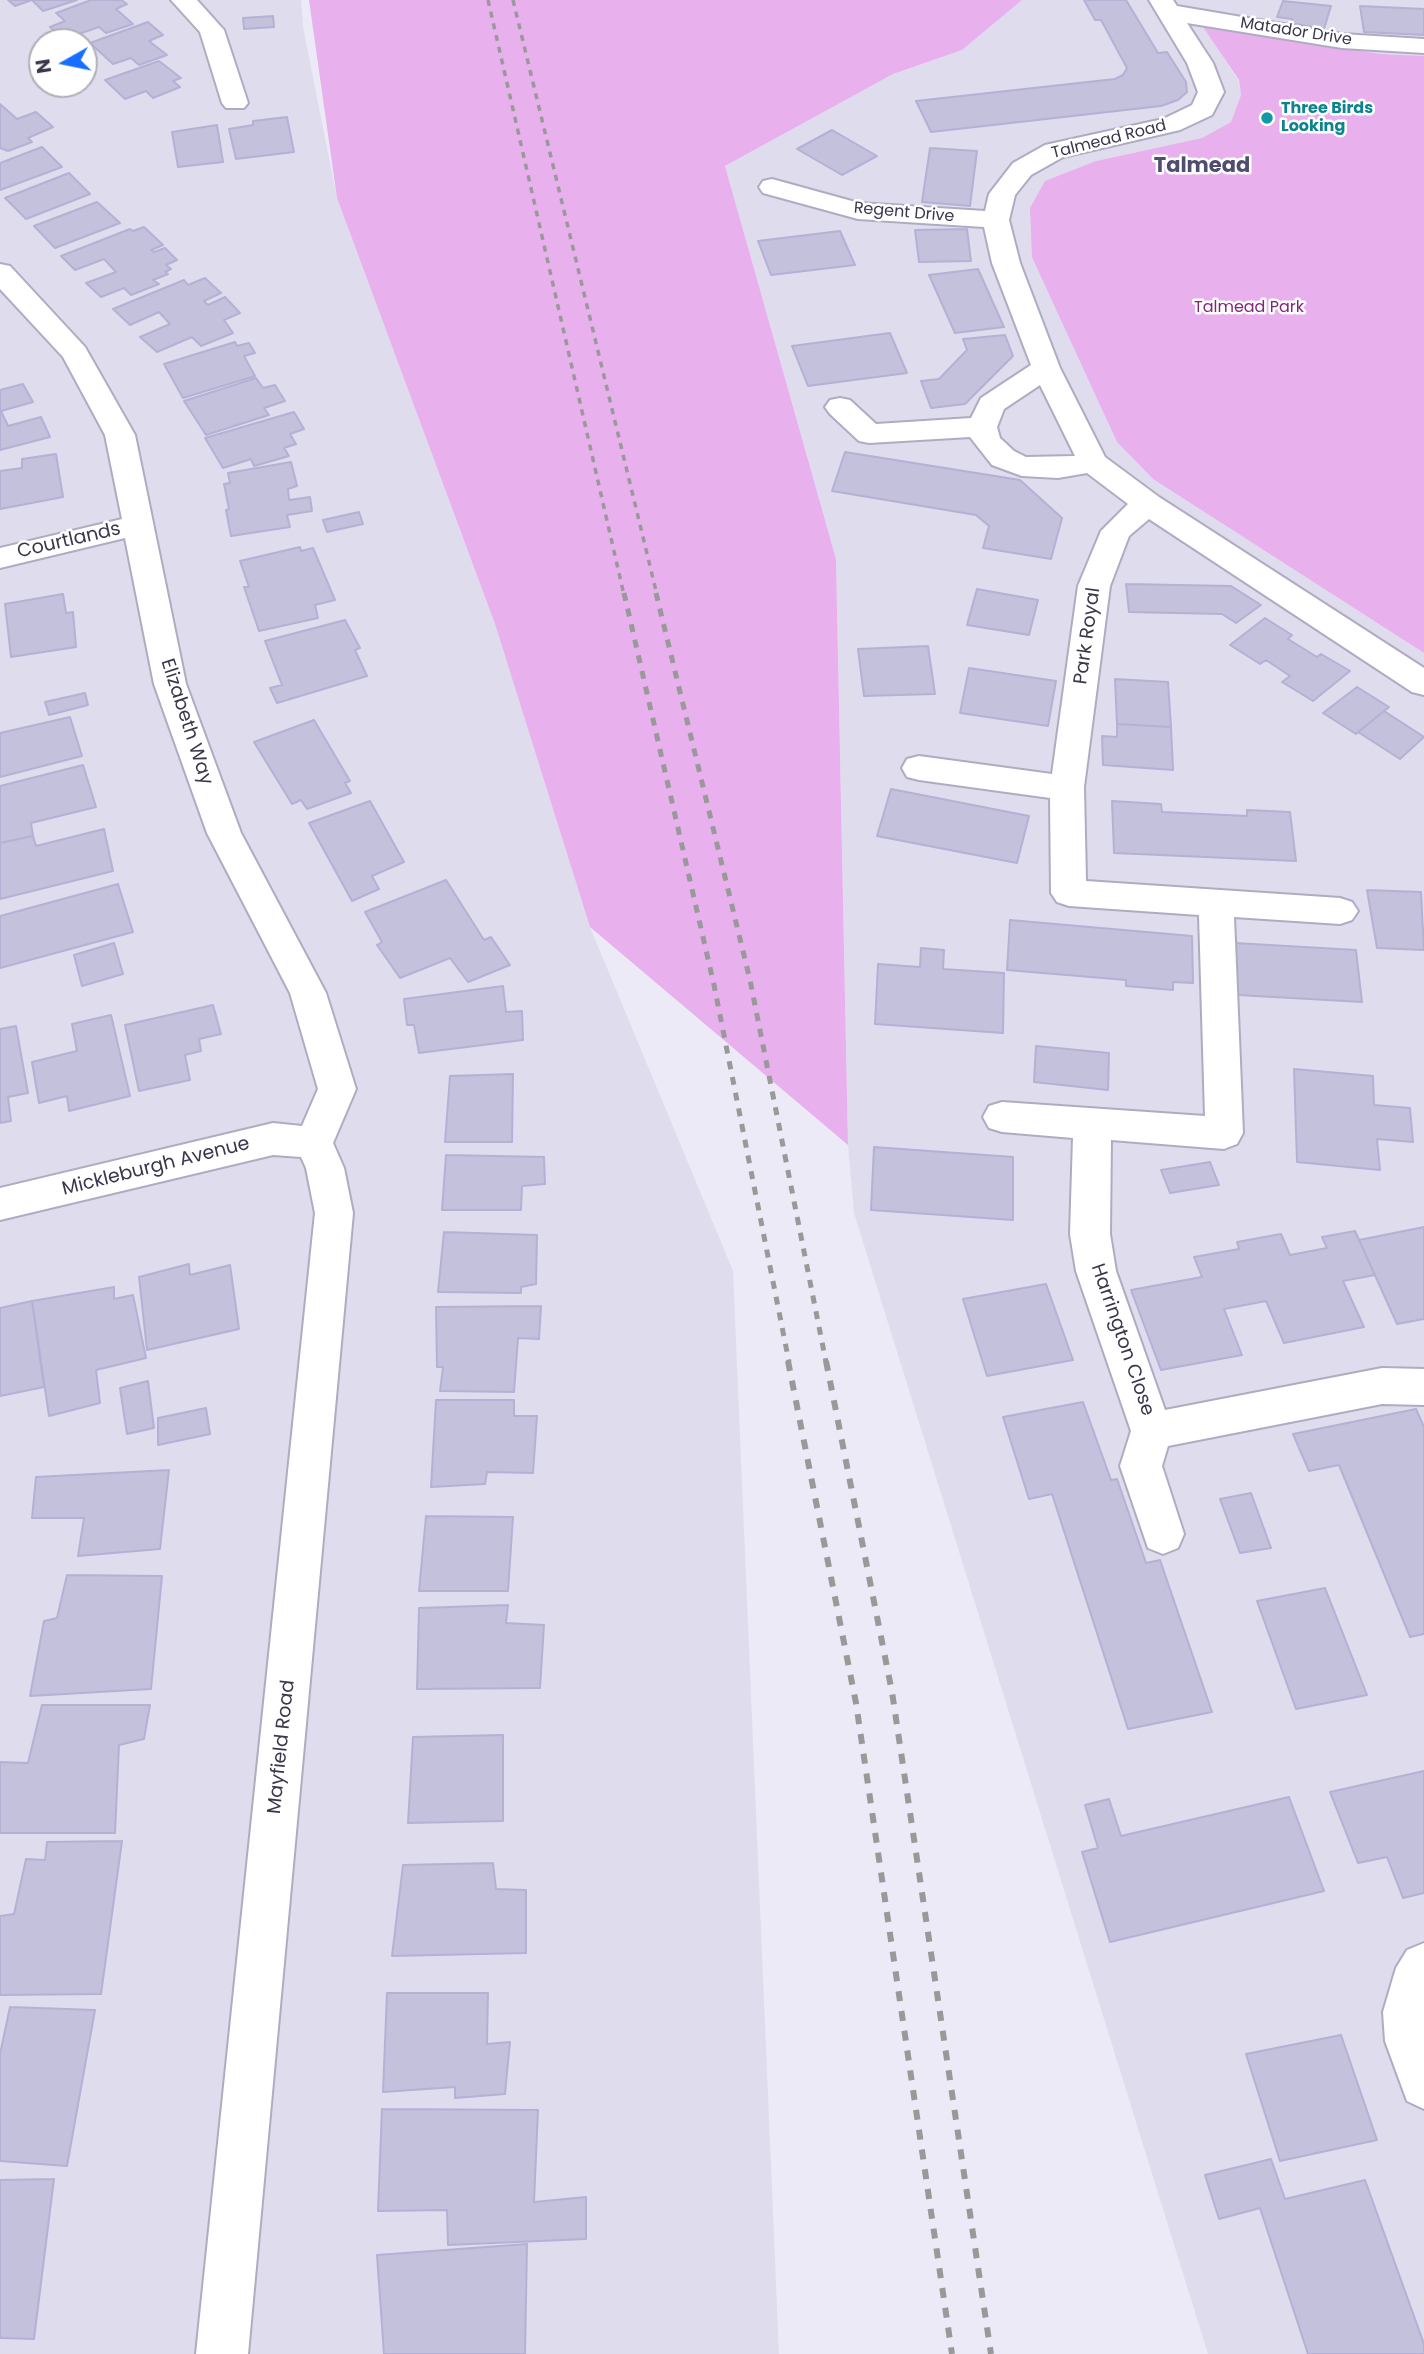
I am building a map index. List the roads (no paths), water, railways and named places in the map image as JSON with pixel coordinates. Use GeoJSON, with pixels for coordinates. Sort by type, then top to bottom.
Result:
{"type":"FeatureCollection","features":[{"type":"Feature","properties":{"kind":"street"},"geometry":{"type":"LineString","coordinates":[[183,0],[212,30],[235,103]]}},
{"type":"Feature","properties":{"kind":"street","name":"Matador Drive"},"geometry":{"type":"LineString","coordinates":[[1164,6],[1342,41],[1424,46]]}},
{"type":"Feature","properties":{"kind":"street","name":"Talmead Road"},"geometry":{"type":"LineString","coordinates":[[996,220],[1002,194],[1022,169],[1054,151],[1171,125],[1203,110],[1211,92],[1200,63],[1164,6]]}},
{"type":"Feature","properties":{"kind":"street","name":"Regent Drive"},"geometry":{"type":"LineString","coordinates":[[772,187],[858,211],[996,220]]}},
{"type":"Feature","properties":{"kind":"street"},"geometry":{"type":"LineString","coordinates":[[996,220],[1006,263],[1046,368],[1093,463],[1148,504],[1424,684]]}},
{"type":"Feature","properties":{"kind":"street","name":"Elizabeth Way"},"geometry":{"type":"LineString","coordinates":[[0,272],[75,353],[120,435],[170,684],[224,833],[308,993],[337,1089],[314,1143]]}},
{"type":"Feature","properties":{"kind":"street"},"geometry":{"type":"LineString","coordinates":[[1046,368],[991,404],[982,427],[986,441],[1003,458],[1022,466],[1058,468],[1093,463]]}},
{"type":"Feature","properties":{"kind":"street"},"geometry":{"type":"LineString","coordinates":[[841,407],[869,434],[982,427]]}},
{"type":"Feature","properties":{"kind":"street","name":"Park Royal"},"geometry":{"type":"LineString","coordinates":[[1148,504],[1116,531],[1094,586],[1067,787],[1069,893],[1340,911]]}},
{"type":"Feature","properties":{"kind":"street","name":"Courtlands"},"geometry":{"type":"LineString","coordinates":[[0,558],[138,525]]}},
{"type":"Feature","properties":{"kind":"street"},"geometry":{"type":"LineString","coordinates":[[919,768],[1027,785],[1067,787]]}},
{"type":"Feature","properties":{"kind":"street"},"geometry":{"type":"LineString","coordinates":[[1002,1117],[1224,1133],[1216,903]]}},
{"type":"Feature","properties":{"kind":"street","name":"Harrington Close"},"geometry":{"type":"LineString","coordinates":[[1092,1124],[1090,1234],[1096,1271],[1152,1431],[1141,1466],[1163,1534]]}},
{"type":"Feature","properties":{"kind":"street","name":"Mickleburgh Avenue"},"geometry":{"type":"LineString","coordinates":[[0,1205],[273,1139],[314,1143]]}},
{"type":"Feature","properties":{"kind":"street","name":"Mayfield Road"},"geometry":{"type":"LineString","coordinates":[[222,2354],[334,1213],[325,1168],[314,1143]]}},
{"type":"Feature","properties":{"kind":"street","name":"Harrington Close"},"geometry":{"type":"LineString","coordinates":[[1152,1431],[1382,1385],[1424,1387]]}},
{"type":"Feature","properties":{"kind":"street"},"geometry":{"type":"LineString","coordinates":[[1424,1966],[1413,1985],[1407,2012],[1409,2041],[1424,2084]]}},
{"type":"Feature","properties":{"kind":"railway"},"geometry":{"type":"LineString","coordinates":[[488,0],[624,595]]}},
{"type":"Feature","properties":{"kind":"railway"},"geometry":{"type":"LineString","coordinates":[[513,0],[657,595]]}},
{"type":"Feature","properties":{"kind":"railway"},"geometry":{"type":"LineString","coordinates":[[624,593],[714,985],[789,1362]]}},
{"type":"Feature","properties":{"kind":"railway"},"geometry":{"type":"LineString","coordinates":[[656,593],[750,980],[826,1362]]}},
{"type":"Feature","properties":{"kind":"railway"},"geometry":{"type":"LineString","coordinates":[[788,1361],[856,1703],[952,2354]]}},
{"type":"Feature","properties":{"kind":"railway"},"geometry":{"type":"LineString","coordinates":[[826,1361],[892,1692],[991,2354]]}},
{"type":"Feature","properties":{"kind":"place","name":"Three Birds Looking"},"geometry":{"type":"Point","coordinates":[1267,118]}},
{"type":"Feature","properties":{"kind":"district","name":"Talmead"},"geometry":{"type":"Point","coordinates":[1202,167]}},
{"type":"Feature","properties":{"kind":"park label","name":"Talmead Park"},"geometry":{"type":"Point","coordinates":[1249,308]}}]}
